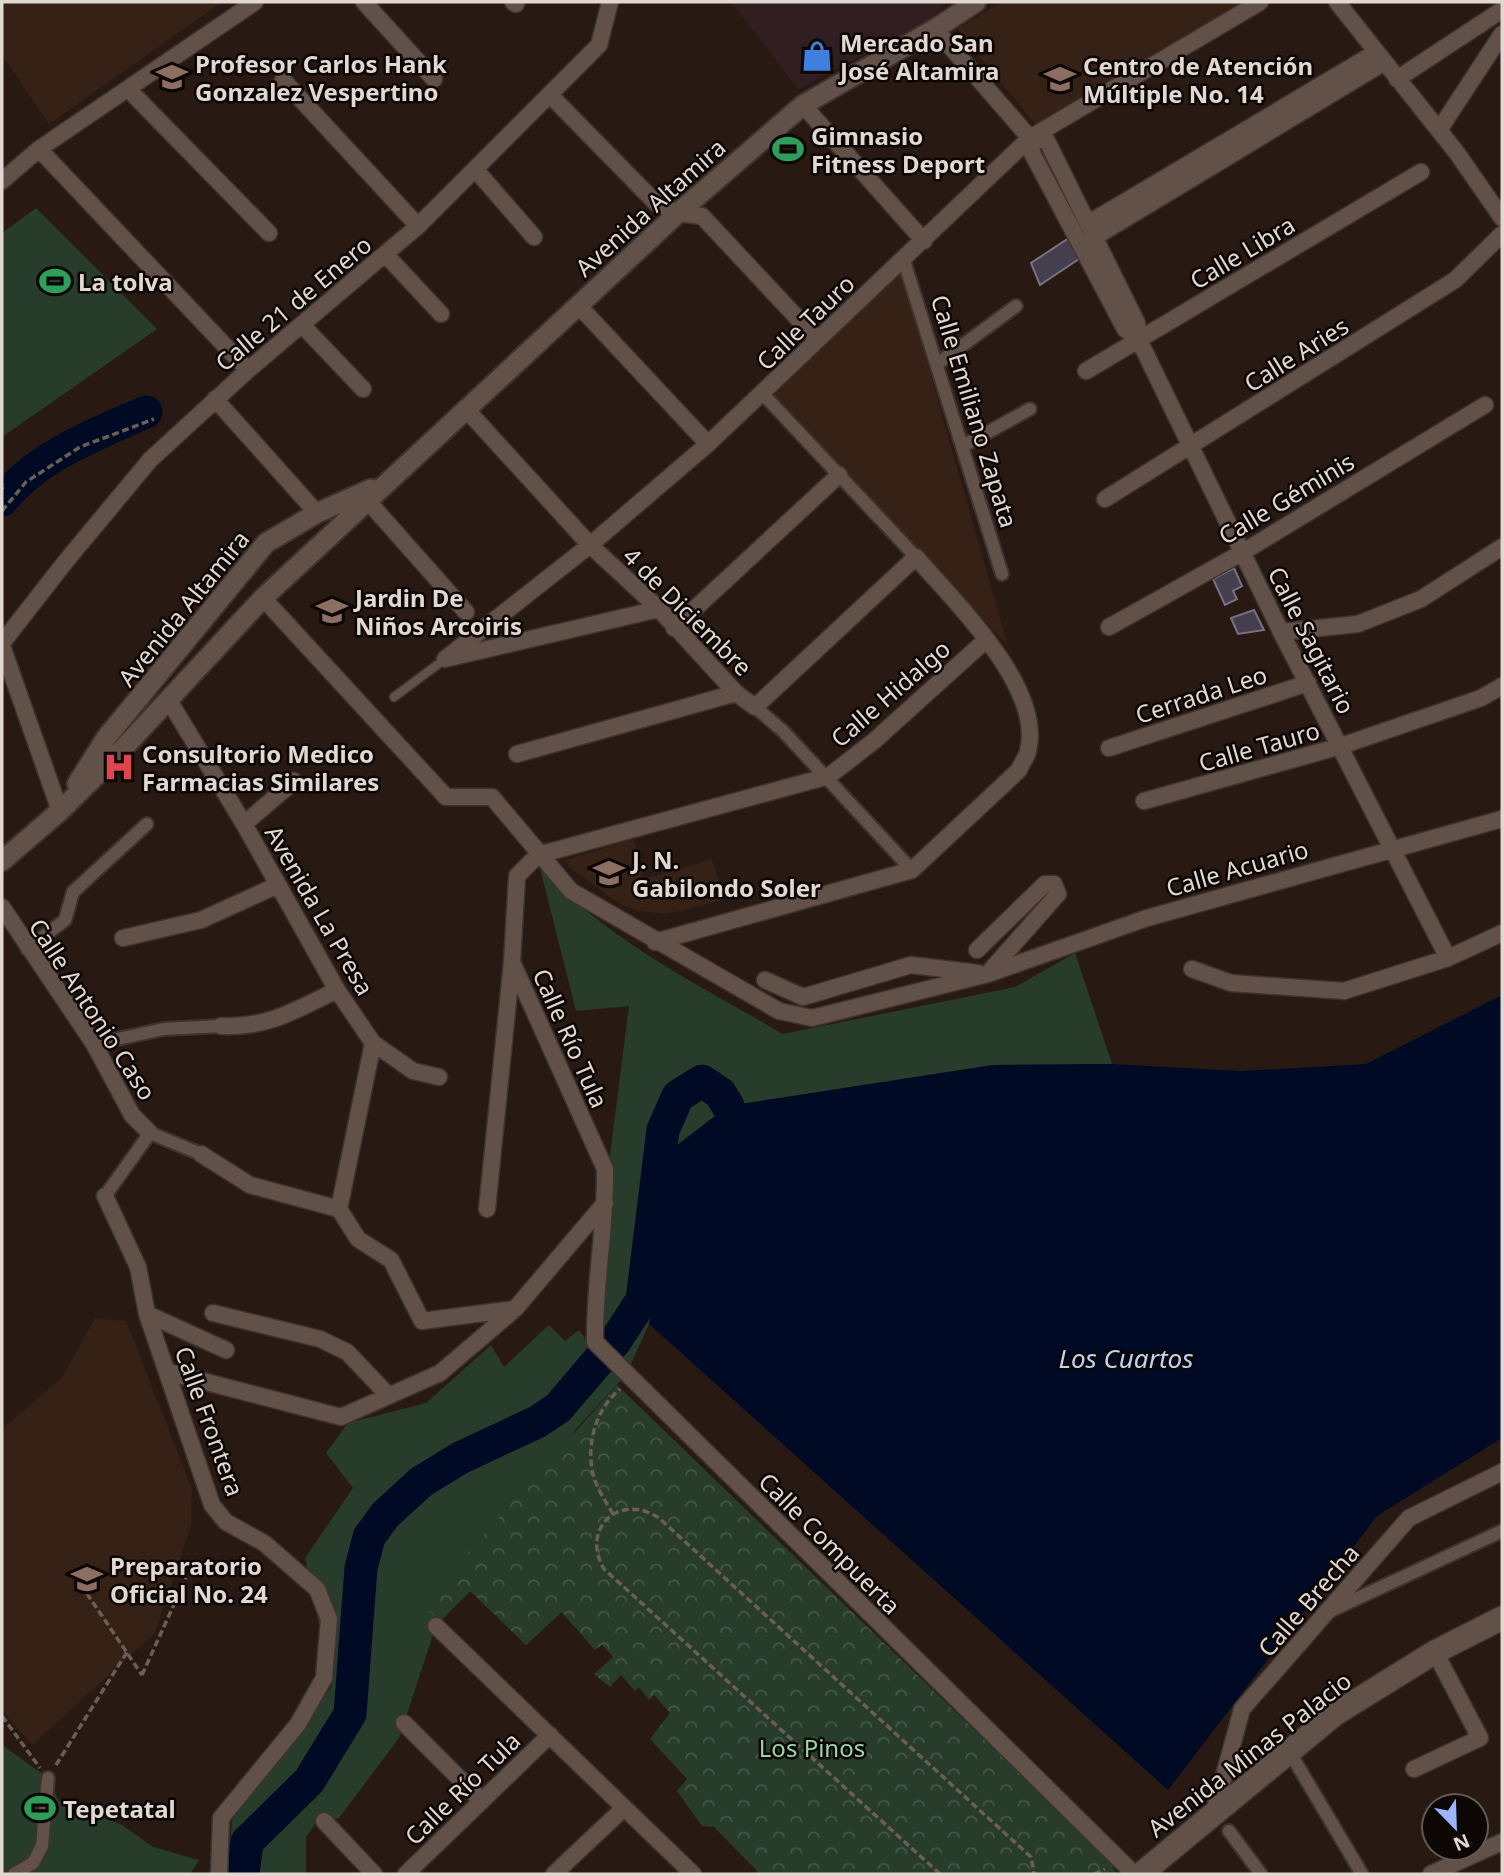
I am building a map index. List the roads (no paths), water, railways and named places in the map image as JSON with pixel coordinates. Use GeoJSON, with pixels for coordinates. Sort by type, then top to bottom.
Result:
{"type":"FeatureCollection","features":[{"type":"Feature","properties":{"kind":"main road","name":"Avenida Minas Palacio"},"geometry":{"type":"LineString","coordinates":[[1142,1874],[1335,1714],[1435,1652],[1502,1618]]}},
{"type":"Feature","properties":{"kind":"street"},"geometry":{"type":"LineString","coordinates":[[5,173],[255,2]]}},
{"type":"Feature","properties":{"kind":"street"},"geometry":{"type":"LineString","coordinates":[[364,2],[434,79]]}},
{"type":"Feature","properties":{"kind":"street","name":"Calle 21 de Enero"},"geometry":{"type":"LineString","coordinates":[[2,645],[150,460],[248,370],[418,226],[599,45],[610,2]]}},
{"type":"Feature","properties":{"kind":"street","name":"Avenida Altamira"},"geometry":{"type":"LineString","coordinates":[[2,861],[60,811],[263,598],[678,212],[803,104],[936,29],[976,2]]}},
{"type":"Feature","properties":{"kind":"street","name":"Calle Tauro"},"geometry":{"type":"LineString","coordinates":[[445,659],[590,545],[708,444],[763,394],[817,339],[904,261],[1030,138],[1259,2]]}},
{"type":"Feature","properties":{"kind":"street"},"geometry":{"type":"LineString","coordinates":[[1337,2],[1439,130],[1502,218]]}},
{"type":"Feature","properties":{"kind":"street"},"geometry":{"type":"LineString","coordinates":[[1397,79],[1502,10]]}},
{"type":"Feature","properties":{"kind":"street"},"geometry":{"type":"LineString","coordinates":[[936,29],[1030,138]]}},
{"type":"Feature","properties":{"kind":"street"},"geometry":{"type":"LineString","coordinates":[[1439,130],[1502,34]]}},
{"type":"Feature","properties":{"kind":"street"},"geometry":{"type":"LineString","coordinates":[[1092,230],[1379,58]]}},
{"type":"Feature","properties":{"kind":"street"},"geometry":{"type":"LineString","coordinates":[[282,80],[418,226]]}},
{"type":"Feature","properties":{"kind":"street"},"geometry":{"type":"LineString","coordinates":[[128,89],[269,233]]}},
{"type":"Feature","properties":{"kind":"street"},"geometry":{"type":"LineString","coordinates":[[550,95],[656,203],[678,212],[702,216],[817,339]]}},
{"type":"Feature","properties":{"kind":"street"},"geometry":{"type":"LineString","coordinates":[[803,104],[924,241]]}},
{"type":"Feature","properties":{"kind":"street","name":"Calle Sagitario"},"geometry":{"type":"LineString","coordinates":[[1139,340],[1125,329],[1032,153],[1030,138],[1047,141],[1137,323],[1139,340],[1281,632],[1448,958]]}},
{"type":"Feature","properties":{"kind":"street"},"geometry":{"type":"LineString","coordinates":[[39,149],[248,370]]}},
{"type":"Feature","properties":{"kind":"street"},"geometry":{"type":"LineString","coordinates":[[475,169],[534,237]]}},
{"type":"Feature","properties":{"kind":"street","name":"Calle Libra"},"geometry":{"type":"LineString","coordinates":[[1086,371],[1422,172]]}},
{"type":"Feature","properties":{"kind":"street","name":"Calle Aries"},"geometry":{"type":"LineString","coordinates":[[1105,499],[1455,280],[1502,234]]}},
{"type":"Feature","properties":{"kind":"street"},"geometry":{"type":"LineString","coordinates":[[385,254],[441,314]]}},
{"type":"Feature","properties":{"kind":"street","name":"Calle Emiliano Zapata"},"geometry":{"type":"LineString","coordinates":[[904,261],[1002,575]]}},
{"type":"Feature","properties":{"kind":"street"},"geometry":{"type":"LineString","coordinates":[[578,304],[708,444]]}},
{"type":"Feature","properties":{"kind":"street"},"geometry":{"type":"LineString","coordinates":[[937,364],[1016,306]]}},
{"type":"Feature","properties":{"kind":"street"},"geometry":{"type":"LineString","coordinates":[[303,326],[363,389]]}},
{"type":"Feature","properties":{"kind":"street"},"geometry":{"type":"LineString","coordinates":[[655,942],[912,870],[1018,770],[1028,751],[1027,712],[1014,676],[916,557],[763,394]]}},
{"type":"Feature","properties":{"kind":"street"},"geometry":{"type":"LineString","coordinates":[[215,399],[317,513]]}},
{"type":"Feature","properties":{"kind":"street","name":"Calle Géminis"},"geometry":{"type":"LineString","coordinates":[[1108,627],[1243,552],[1485,405]]}},
{"type":"Feature","properties":{"kind":"street","name":"4 de Diciembre"},"geometry":{"type":"LineString","coordinates":[[465,408],[590,545],[659,609],[736,692],[755,707]]}},
{"type":"Feature","properties":{"kind":"street"},"geometry":{"type":"LineString","coordinates":[[962,446],[1030,409]]}},
{"type":"Feature","properties":{"kind":"street"},"geometry":{"type":"LineString","coordinates":[[674,628],[839,475]]}},
{"type":"Feature","properties":{"kind":"street","name":"Avenida Altamira"},"geometry":{"type":"LineString","coordinates":[[60,811],[106,738],[266,543],[317,513],[384,483]]}},
{"type":"Feature","properties":{"kind":"street"},"geometry":{"type":"LineString","coordinates":[[367,500],[466,612]]}},
{"type":"Feature","properties":{"kind":"street"},"geometry":{"type":"LineString","coordinates":[[1281,632],[1357,624],[1421,599],[1502,547]]}},
{"type":"Feature","properties":{"kind":"street"},"geometry":{"type":"LineString","coordinates":[[912,870],[823,778],[783,731],[755,707],[916,557]]}},
{"type":"Feature","properties":{"kind":"street","name":"Calle Acuario"},"geometry":{"type":"LineString","coordinates":[[263,598],[446,797],[492,797],[538,855],[571,891],[655,942],[779,1011],[812,1018],[988,974],[1147,918],[1502,819]]}},
{"type":"Feature","properties":{"kind":"street"},"geometry":{"type":"LineString","coordinates":[[445,659],[659,609]]}},
{"type":"Feature","properties":{"kind":"street","name":"Calle Hidalgo"},"geometry":{"type":"LineString","coordinates":[[823,778],[874,741],[986,640]]}},
{"type":"Feature","properties":{"kind":"street"},"geometry":{"type":"LineString","coordinates":[[2,645],[60,811]]}},
{"type":"Feature","properties":{"kind":"street","name":"Cerrada Leo"},"geometry":{"type":"LineString","coordinates":[[1109,748],[1308,683]]}},
{"type":"Feature","properties":{"kind":"street","name":"Calle Tauro"},"geometry":{"type":"LineString","coordinates":[[1144,801],[1341,747],[1481,698],[1502,686]]}},
{"type":"Feature","properties":{"kind":"street"},"geometry":{"type":"LineString","coordinates":[[517,754],[736,692]]}},
{"type":"Feature","properties":{"kind":"street","name":"Avenida La Presa"},"geometry":{"type":"LineString","coordinates":[[168,699],[244,824],[337,990],[373,1043],[413,1071],[439,1077]]}},
{"type":"Feature","properties":{"kind":"street"},"geometry":{"type":"LineString","coordinates":[[538,855],[823,778]]}},
{"type":"Feature","properties":{"kind":"street"},"geometry":{"type":"LineString","coordinates":[[244,824],[294,781]]}},
{"type":"Feature","properties":{"kind":"street"},"geometry":{"type":"LineString","coordinates":[[27,949],[65,920],[73,891],[147,824]]}},
{"type":"Feature","properties":{"kind":"street","name":"Calle Río Tula"},"geometry":{"type":"LineString","coordinates":[[538,855],[517,876],[512,962],[605,1169],[606,1203]]}},
{"type":"Feature","properties":{"kind":"street"},"geometry":{"type":"LineString","coordinates":[[765,980],[803,997],[911,965],[988,974],[1058,894],[1054,884],[1045,884],[977,950]]}},
{"type":"Feature","properties":{"kind":"street"},"geometry":{"type":"LineString","coordinates":[[123,938],[201,919],[278,885]]}},
{"type":"Feature","properties":{"kind":"street","name":"Calle Antonio Caso"},"geometry":{"type":"LineString","coordinates":[[2,907],[27,949],[94,1044],[132,1115],[150,1133]]}},
{"type":"Feature","properties":{"kind":"street"},"geometry":{"type":"LineString","coordinates":[[1192,970],[1231,983],[1345,991],[1448,958],[1502,933]]}},
{"type":"Feature","properties":{"kind":"street"},"geometry":{"type":"LineString","coordinates":[[487,1209],[512,962]]}},
{"type":"Feature","properties":{"kind":"street"},"geometry":{"type":"LineString","coordinates":[[94,1044],[164,1029],[247,1027],[276,1021],[337,990]]}},
{"type":"Feature","properties":{"kind":"street"},"geometry":{"type":"LineString","coordinates":[[339,1209],[373,1043]]}},
{"type":"Feature","properties":{"kind":"street"},"geometry":{"type":"LineString","coordinates":[[150,1133],[201,1154],[250,1185],[339,1209],[358,1239],[391,1260],[422,1321],[515,1309]]}},
{"type":"Feature","properties":{"kind":"street","name":"Calle Frontera"},"geometry":{"type":"LineString","coordinates":[[150,1133],[105,1195],[138,1267],[147,1314],[212,1505],[226,1522],[264,1544],[317,1589],[329,1619],[324,1678],[298,1724],[221,1818],[219,1874]]}},
{"type":"Feature","properties":{"kind":"street"},"geometry":{"type":"LineString","coordinates":[[168,1372],[341,1417],[440,1373],[515,1309],[606,1203]]}},
{"type":"Feature","properties":{"kind":"street","name":"Calle Compuerta"},"geometry":{"type":"LineString","coordinates":[[606,1203],[594,1315],[595,1342],[1134,1874]]}},
{"type":"Feature","properties":{"kind":"street"},"geometry":{"type":"LineString","coordinates":[[213,1313],[320,1339],[347,1352],[388,1395]]}},
{"type":"Feature","properties":{"kind":"street"},"geometry":{"type":"LineString","coordinates":[[147,1314],[226,1350]]}},
{"type":"Feature","properties":{"kind":"street","name":"Calle Brecha"},"geometry":{"type":"LineString","coordinates":[[1214,1812],[1242,1709],[1409,1518],[1502,1472]]}},
{"type":"Feature","properties":{"kind":"street"},"geometry":{"type":"LineString","coordinates":[[1326,1613],[1502,1531]]}},
{"type":"Feature","properties":{"kind":"street"},"geometry":{"type":"LineString","coordinates":[[436,1626],[692,1874]]}},
{"type":"Feature","properties":{"kind":"street"},"geometry":{"type":"LineString","coordinates":[[1414,1769],[1479,1738],[1435,1652]]}},
{"type":"Feature","properties":{"kind":"street"},"geometry":{"type":"LineString","coordinates":[[404,1723],[482,1801]]}},
{"type":"Feature","properties":{"kind":"street","name":"Calle Río Tula"},"geometry":{"type":"LineString","coordinates":[[406,1874],[550,1735]]}},
{"type":"Feature","properties":{"kind":"street"},"geometry":{"type":"LineString","coordinates":[[1289,1751],[1362,1874]]}},
{"type":"Feature","properties":{"kind":"street"},"geometry":{"type":"LineString","coordinates":[[14,1874],[33,1863],[42,1846],[48,1779]]}},
{"type":"Feature","properties":{"kind":"street"},"geometry":{"type":"LineString","coordinates":[[554,1874],[624,1808]]}},
{"type":"Feature","properties":{"kind":"street"},"geometry":{"type":"LineString","coordinates":[[324,1821],[374,1874]]}},
{"type":"Feature","properties":{"kind":"street"},"geometry":{"type":"LineString","coordinates":[[1229,1831],[1261,1874]]}},
{"type":"Feature","properties":{"kind":"street"},"geometry":{"type":"LineString","coordinates":[[1431,1874],[1502,1842]]}},
{"type":"Feature","properties":{"kind":"lane","name":"Calle Tauro"},"geometry":{"type":"LineString","coordinates":[[394,697],[445,659]]}},
{"type":"Feature","properties":{"kind":"water","name":"Los Cuartos"},"geometry":{"type":"Polygon","coordinates":[[[1502,995],[1502,1438],[1377,1516],[1168,1790],[649,1324],[668,1152],[728,1106],[993,1065],[1112,1064],[1241,1071],[1366,1064],[1502,995]]]}},
{"type":"Feature","properties":{"kind":"waterway"},"geometry":{"type":"LineString","coordinates":[[2,500],[32,471],[50,459],[87,438],[146,412]]}},
{"type":"Feature","properties":{"kind":"waterway"},"geometry":{"type":"LineString","coordinates":[[243,1874],[247,1842],[309,1781],[350,1714],[361,1568],[369,1537],[385,1515],[421,1482],[460,1458],[537,1422],[558,1408],[616,1340],[642,1300],[663,1130],[678,1096],[702,1081],[720,1093],[728,1106]]}},
{"type":"Feature","properties":{"kind":"place","name":"Mercado San José Altamira"},"geometry":{"type":"Point","coordinates":[817,56]}},
{"type":"Feature","properties":{"kind":"place","name":"Profesor Carlos Hank Gonzalez Vespertino"},"geometry":{"type":"Point","coordinates":[172,77]}},
{"type":"Feature","properties":{"kind":"place","name":"Centro de Atención Múltiple No. 14"},"geometry":{"type":"Point","coordinates":[1060,79]}},
{"type":"Feature","properties":{"kind":"place","name":"Gimnasio Fitness Deport"},"geometry":{"type":"Point","coordinates":[788,149]}},
{"type":"Feature","properties":{"kind":"place","name":"La tolva"},"geometry":{"type":"Point","coordinates":[55,281]}},
{"type":"Feature","properties":{"kind":"place","name":"Jardin De Niños Arcoiris"},"geometry":{"type":"Point","coordinates":[332,611]}},
{"type":"Feature","properties":{"kind":"place","name":"Consultorio Medico Farmacias Similares"},"geometry":{"type":"Point","coordinates":[119,767]}},
{"type":"Feature","properties":{"kind":"place","name":"J. N. Gabilondo Soler"},"geometry":{"type":"Point","coordinates":[609,873]}},
{"type":"Feature","properties":{"kind":"place","name":"Preparatorio Oficial No. 24"},"geometry":{"type":"Point","coordinates":[87,1579]}},
{"type":"Feature","properties":{"kind":"place","name":"Tepetatal"},"geometry":{"type":"Point","coordinates":[40,1808]}},
{"type":"Feature","properties":{"kind":"park label","name":"Los Pinos"},"geometry":{"type":"Point","coordinates":[812,1747]}}]}
